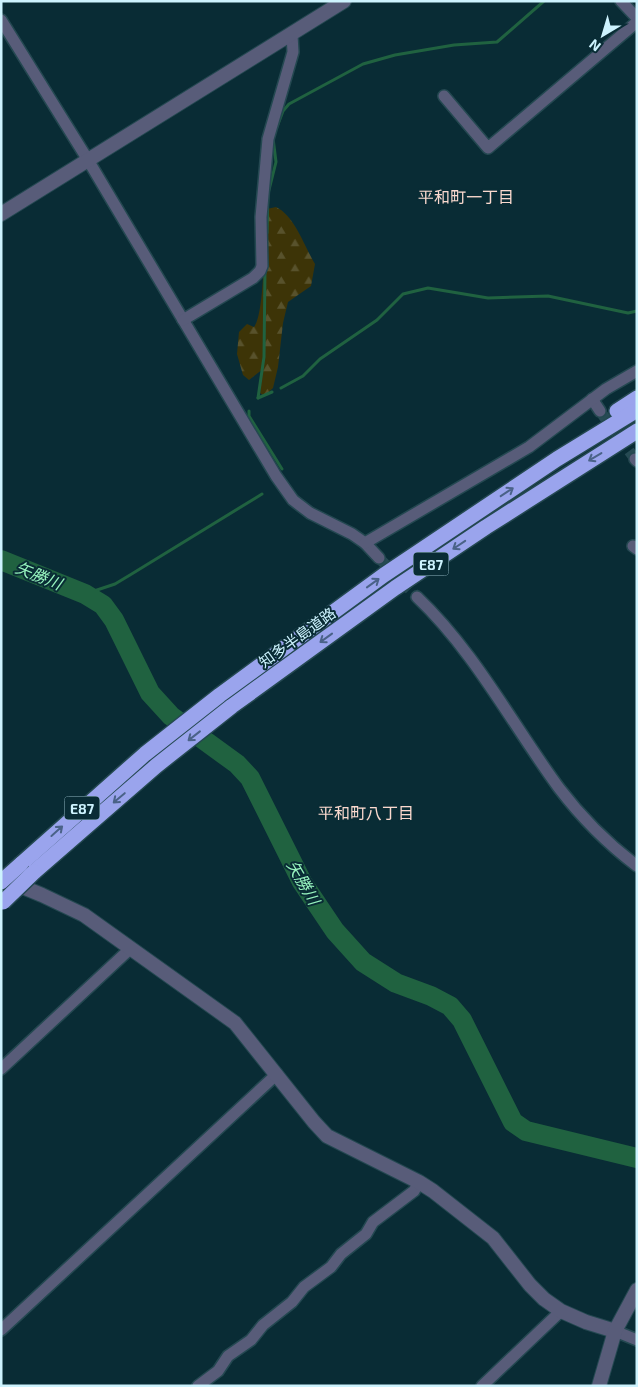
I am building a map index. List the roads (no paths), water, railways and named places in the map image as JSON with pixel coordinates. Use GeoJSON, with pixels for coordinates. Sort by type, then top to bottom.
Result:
{"type":"FeatureCollection","features":[{"type":"Feature","properties":{"kind":"highway"},"geometry":{"type":"LineString","coordinates":[[557,459],[564,444],[637,398]]}},
{"type":"Feature","properties":{"kind":"highway","name":"知多半島道路"},"geometry":{"type":"LineString","coordinates":[[1,880],[145,754],[220,695],[384,575],[557,459],[637,410]]}},
{"type":"Feature","properties":{"kind":"highway","name":"知多半島道路"},"geometry":{"type":"LineString","coordinates":[[2,903],[34,872],[156,766],[232,706],[411,577],[486,526],[637,431]]}},
{"type":"Feature","properties":{"kind":"street"},"geometry":{"type":"LineString","coordinates":[[1,214],[344,1]]}},
{"type":"Feature","properties":{"kind":"street"},"geometry":{"type":"LineString","coordinates":[[621,1],[637,18]]}},
{"type":"Feature","properties":{"kind":"street"},"geometry":{"type":"LineString","coordinates":[[1,20],[88,160],[276,476],[294,500],[310,513],[352,534],[365,543],[379,558]]}},
{"type":"Feature","properties":{"kind":"street"},"geometry":{"type":"LineString","coordinates":[[444,96],[488,148],[637,22]]}},
{"type":"Feature","properties":{"kind":"street"},"geometry":{"type":"LineString","coordinates":[[183,320],[253,278],[262,266],[262,189],[268,139],[293,52],[292,35]]}},
{"type":"Feature","properties":{"kind":"street"},"geometry":{"type":"LineString","coordinates":[[365,543],[529,447],[606,389],[637,371]]}},
{"type":"Feature","properties":{"kind":"street"},"geometry":{"type":"LineString","coordinates":[[592,399],[600,411]]}},
{"type":"Feature","properties":{"kind":"street"},"geometry":{"type":"LineString","coordinates":[[417,596],[461,644],[565,795],[581,814],[637,866]]}},
{"type":"Feature","properties":{"kind":"street"},"geometry":{"type":"LineString","coordinates":[[1,880],[42,895],[84,915],[235,1023],[327,1136],[420,1182],[433,1191],[493,1238],[544,1300],[561,1311],[586,1322],[637,1340]]}},
{"type":"Feature","properties":{"kind":"street"},"geometry":{"type":"LineString","coordinates":[[1,1069],[131,948]]}},
{"type":"Feature","properties":{"kind":"street"},"geometry":{"type":"LineString","coordinates":[[1,1330],[277,1074]]}},
{"type":"Feature","properties":{"kind":"street"},"geometry":{"type":"LineString","coordinates":[[198,1386],[218,1371],[228,1356],[251,1340],[263,1325],[292,1302],[304,1288],[331,1267],[340,1254],[366,1234],[379,1216],[414,1191],[420,1182]]}},
{"type":"Feature","properties":{"kind":"street"},"geometry":{"type":"LineString","coordinates":[[599,1386],[615,1331],[637,1290]]}},
{"type":"Feature","properties":{"kind":"street"},"geometry":{"type":"LineString","coordinates":[[482,1386],[561,1311]]}},
{"type":"Feature","properties":{"kind":"waterway"},"geometry":{"type":"LineString","coordinates":[[277,127],[283,111],[289,104],[363,64],[395,55],[454,45],[497,42],[544,1]]}},
{"type":"Feature","properties":{"kind":"waterway"},"geometry":{"type":"LineString","coordinates":[[267,233],[268,194],[276,162],[273,138]]}},
{"type":"Feature","properties":{"kind":"waterway"},"geometry":{"type":"LineString","coordinates":[[258,398],[264,357],[265,269]]}},
{"type":"Feature","properties":{"kind":"waterway"},"geometry":{"type":"LineString","coordinates":[[281,388],[303,376],[320,359],[377,320],[403,294],[428,288],[488,298],[548,296],[628,313],[637,311]]}},
{"type":"Feature","properties":{"kind":"waterway"},"geometry":{"type":"LineString","coordinates":[[258,398],[272,392]]}},
{"type":"Feature","properties":{"kind":"waterway"},"geometry":{"type":"LineString","coordinates":[[249,411],[249,416],[282,469]]}},
{"type":"Feature","properties":{"kind":"waterway"},"geometry":{"type":"LineString","coordinates":[[85,594],[115,584],[262,494]]}},
{"type":"Feature","properties":{"kind":"waterway","name":"矢勝川"},"geometry":{"type":"LineString","coordinates":[[1,560],[85,594],[103,605],[114,620],[150,693],[171,716],[237,764],[250,778],[302,882],[335,931],[363,962],[396,983],[431,996],[450,1006],[462,1020],[513,1122],[526,1131],[637,1158]]}},
{"type":"Feature","properties":{"kind":"tunnel"},"geometry":{"type":"LineString","coordinates":[[600,411],[635,459]]}},
{"type":"Feature","properties":{"kind":"tunnel"},"geometry":{"type":"LineString","coordinates":[[379,558],[417,597]]}},
{"type":"Feature","properties":{"kind":"district","name":"平和町一丁目"},"geometry":{"type":"Point","coordinates":[466,196]}},
{"type":"Feature","properties":{"kind":"district","name":"平和町八丁目"},"geometry":{"type":"Point","coordinates":[366,812]}}]}
